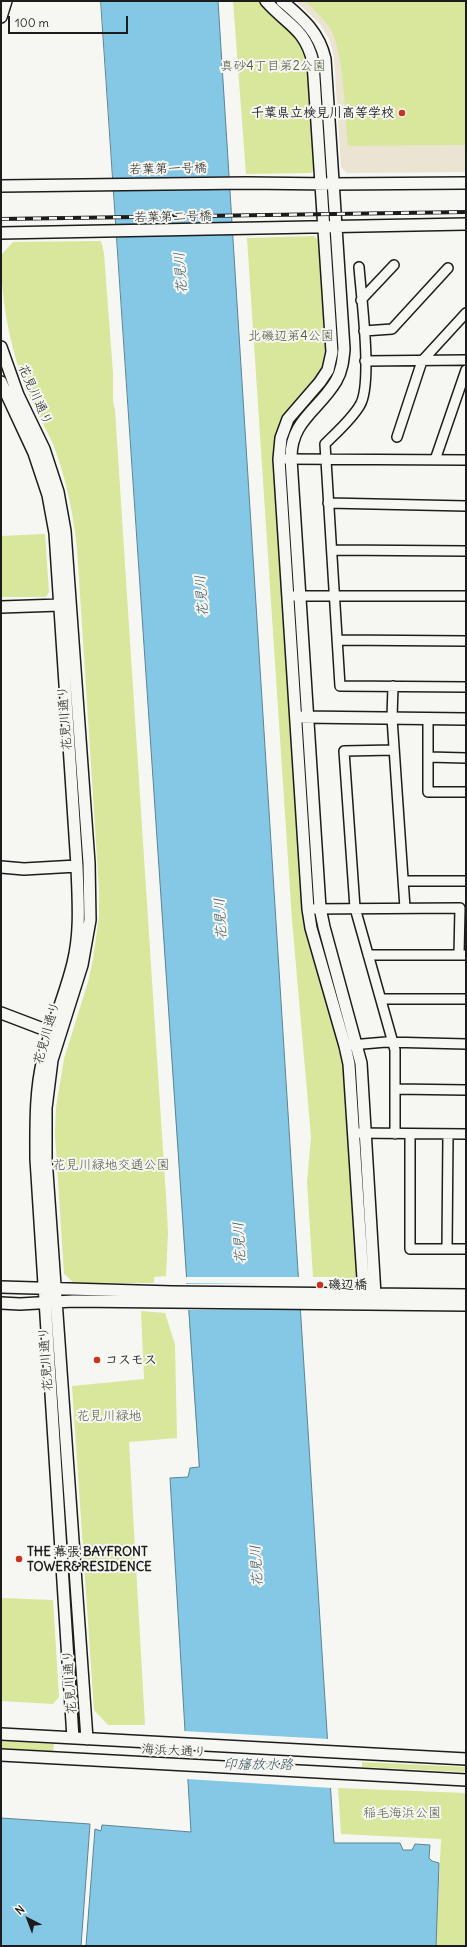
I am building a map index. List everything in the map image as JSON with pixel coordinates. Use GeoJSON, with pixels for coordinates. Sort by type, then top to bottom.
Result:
{"type":"FeatureCollection","features":[{"type":"Feature","properties":{"kind":"street"},"geometry":{"type":"LineString","coordinates":[[1,17],[6,1]]}},
{"type":"Feature","properties":{"kind":"street"},"geometry":{"type":"LineString","coordinates":[[266,1],[301,33],[307,42],[313,62],[328,184],[337,226],[344,349],[342,366],[336,381],[330,390],[300,424],[293,440],[291,459],[320,908],[324,927],[358,1044],[361,1063],[366,1133],[373,1299]]}},
{"type":"Feature","properties":{"kind":"street"},"geometry":{"type":"LineString","coordinates":[[282,1],[309,24],[322,48],[325,59],[328,184],[325,227],[332,352],[328,370],[320,382],[288,419],[281,438],[279,458],[308,909],[311,928],[349,1064],[364,1294]]}},
{"type":"Feature","properties":{"kind":"street","name":"若葉第一号橋"},"geometry":{"type":"LineString","coordinates":[[1,186],[246,182],[328,184],[466,183]]}},
{"type":"Feature","properties":{"kind":"street","name":"若葉第二号橋"},"geometry":{"type":"LineString","coordinates":[[1,233],[466,224]]}},
{"type":"Feature","properties":{"kind":"street"},"geometry":{"type":"LineString","coordinates":[[361,300],[394,265]]}},
{"type":"Feature","properties":{"kind":"street"},"geometry":{"type":"LineString","coordinates":[[359,267],[364,331],[366,386],[364,397],[355,412],[325,444],[340,686],[466,687]]}},
{"type":"Feature","properties":{"kind":"street"},"geometry":{"type":"LineString","coordinates":[[364,331],[392,329],[448,268]]}},
{"type":"Feature","properties":{"kind":"street"},"geometry":{"type":"LineString","coordinates":[[397,437],[422,360],[466,313]]}},
{"type":"Feature","properties":{"kind":"street","name":"花見川通り"},"geometry":{"type":"LineString","coordinates":[[1,347],[18,395],[44,449],[58,492],[65,531],[89,863],[90,920],[87,940],[82,965],[52,1060],[46,1108],[50,1289]]}},
{"type":"Feature","properties":{"kind":"street"},"geometry":{"type":"LineString","coordinates":[[365,361],[466,360]]}},
{"type":"Feature","properties":{"kind":"street"},"geometry":{"type":"LineString","coordinates":[[435,460],[466,370]]}},
{"type":"Feature","properties":{"kind":"street","name":"花見川通り"},"geometry":{"type":"LineString","coordinates":[[1,382],[5,400],[34,453],[48,495],[55,533],[77,866],[79,917],[77,937],[73,963],[42,1060],[36,1109],[36,1159],[50,1289],[87,1739]]}},
{"type":"Feature","properties":{"kind":"street"},"geometry":{"type":"LineString","coordinates":[[279,458],[466,460]]}},
{"type":"Feature","properties":{"kind":"street"},"geometry":{"type":"LineString","coordinates":[[328,503],[466,506]]}},
{"type":"Feature","properties":{"kind":"street"},"geometry":{"type":"LineString","coordinates":[[332,550],[466,551]]}},
{"type":"Feature","properties":{"kind":"street"},"geometry":{"type":"LineString","coordinates":[[288,596],[466,596]]}},
{"type":"Feature","properties":{"kind":"street"},"geometry":{"type":"LineString","coordinates":[[1,607],[60,605]]}},
{"type":"Feature","properties":{"kind":"street"},"geometry":{"type":"LineString","coordinates":[[337,640],[466,641]]}},
{"type":"Feature","properties":{"kind":"street"},"geometry":{"type":"LineString","coordinates":[[393,686],[392,718],[405,908]]}},
{"type":"Feature","properties":{"kind":"street"},"geometry":{"type":"LineString","coordinates":[[295,717],[466,719]]}},
{"type":"Feature","properties":{"kind":"street"},"geometry":{"type":"LineString","coordinates":[[428,718],[428,792],[466,792]]}},
{"type":"Feature","properties":{"kind":"street"},"geometry":{"type":"LineString","coordinates":[[394,750],[344,751],[355,908],[395,1050],[395,1134]]}},
{"type":"Feature","properties":{"kind":"street"},"geometry":{"type":"LineString","coordinates":[[428,758],[466,758]]}},
{"type":"Feature","properties":{"kind":"street"},"geometry":{"type":"LineString","coordinates":[[1,868],[24,869],[77,866]]}},
{"type":"Feature","properties":{"kind":"street"},"geometry":{"type":"LineString","coordinates":[[404,881],[466,881]]}},
{"type":"Feature","properties":{"kind":"street"},"geometry":{"type":"LineString","coordinates":[[308,909],[460,908],[463,955],[368,955]]}},
{"type":"Feature","properties":{"kind":"street"},"geometry":{"type":"LineString","coordinates":[[381,998],[466,999]]}},
{"type":"Feature","properties":{"kind":"street"},"geometry":{"type":"LineString","coordinates":[[1,1013],[51,1032]]}},
{"type":"Feature","properties":{"kind":"street"},"geometry":{"type":"LineString","coordinates":[[345,1046],[358,1044],[394,1043],[466,1044]]}},
{"type":"Feature","properties":{"kind":"street"},"geometry":{"type":"LineString","coordinates":[[395,1090],[466,1090]]}},
{"type":"Feature","properties":{"kind":"street"},"geometry":{"type":"LineString","coordinates":[[353,1133],[466,1134]]}},
{"type":"Feature","properties":{"kind":"street"},"geometry":{"type":"LineString","coordinates":[[410,1134],[410,1249],[466,1249]]}},
{"type":"Feature","properties":{"kind":"street"},"geometry":{"type":"LineString","coordinates":[[447,1249],[448,1134]]}},
{"type":"Feature","properties":{"kind":"street"},"geometry":{"type":"LineString","coordinates":[[1,1287],[172,1298]]}},
{"type":"Feature","properties":{"kind":"street"},"geometry":{"type":"LineString","coordinates":[[320,1298],[364,1294],[373,1299],[466,1295]]}},
{"type":"Feature","properties":{"kind":"street"},"geometry":{"type":"LineString","coordinates":[[1,1303],[20,1304],[172,1298],[320,1298],[373,1299],[466,1305]]}},
{"type":"Feature","properties":{"kind":"street","name":"花見川通り"},"geometry":{"type":"LineString","coordinates":[[51,1302],[73,1738]]}},
{"type":"Feature","properties":{"kind":"street","name":"海浜大通り"},"geometry":{"type":"LineString","coordinates":[[1,1734],[466,1760]]}},
{"type":"Feature","properties":{"kind":"street","name":"海浜大通り"},"geometry":{"type":"LineString","coordinates":[[1,1755],[137,1764],[466,1780]]}},
{"type":"Feature","properties":{"kind":"shaded area","name":"千葉県立検見川高等学校"},"geometry":{"type":"Polygon","coordinates":[[[296,1],[466,1],[466,172],[347,173],[341,167],[334,58],[332,48],[329,39],[320,24],[296,1]]]}},
{"type":"Feature","properties":{"kind":"green space","name":"真砂4丁目第2公園"},"geometry":{"type":"Polygon","coordinates":[[[233,1],[261,1],[294,31],[308,54],[315,169],[311,173],[246,174],[233,1]]]}},
{"type":"Feature","properties":{"kind":"green space","name":"千葉県立検見川高等学校"},"geometry":{"type":"Polygon","coordinates":[[[305,1],[466,1],[466,145],[348,146],[341,68],[335,38],[327,24],[305,1]]]}},
{"type":"Feature","properties":{"kind":"green space","name":"北磯辺第4公園"},"geometry":{"type":"Polygon","coordinates":[[[314,236],[321,243],[329,353],[325,367],[277,435],[273,458],[276,460],[305,920],[343,1066],[358,1275],[347,1284],[337,1284],[336,1277],[313,1277],[307,1182],[311,1137],[292,920],[247,238],[314,236]]]}},
{"type":"Feature","properties":{"kind":"green space","name":"花見川緑地交通公園"},"geometry":{"type":"Polygon","coordinates":[[[101,241],[104,253],[113,373],[113,401],[115,410],[167,1212],[168,1233],[166,1276],[154,1277],[154,1283],[74,1283],[64,1274],[55,1135],[56,1107],[64,1059],[88,982],[93,959],[99,916],[99,889],[77,548],[73,521],[58,457],[29,395],[17,363],[6,317],[1,271],[1,255],[13,242],[101,241]]]}},
{"type":"Feature","properties":{"kind":"green space"},"geometry":{"type":"Polygon","coordinates":[[[286,470],[294,583],[292,582],[286,470]]]}},
{"type":"Feature","properties":{"kind":"green space"},"geometry":{"type":"Polygon","coordinates":[[[45,534],[49,592],[46,597],[1,597],[1,536],[45,534]]]}},
{"type":"Feature","properties":{"kind":"green space"},"geometry":{"type":"Polygon","coordinates":[[[302,731],[305,731],[315,896],[313,894],[302,731]]]}},
{"type":"Feature","properties":{"kind":"green space","name":"花見川緑地"},"geometry":{"type":"Polygon","coordinates":[[[141,1311],[165,1313],[175,1344],[177,1438],[129,1442],[145,1725],[108,1725],[94,1710],[72,1386],[144,1379],[141,1311]]]}},
{"type":"Feature","properties":{"kind":"green space"},"geometry":{"type":"Polygon","coordinates":[[[1,1598],[53,1600],[59,1697],[53,1704],[1,1701],[1,1598]]]}},
{"type":"Feature","properties":{"kind":"green space"},"geometry":{"type":"Polygon","coordinates":[[[1,1741],[54,1744],[53,1751],[1,1748],[1,1741]]]}},
{"type":"Feature","properties":{"kind":"green space"},"geometry":{"type":"Polygon","coordinates":[[[362,1762],[466,1767],[466,1772],[362,1767],[362,1762]]]}},
{"type":"Feature","properties":{"kind":"green space","name":"稲毛海浜公園"},"geometry":{"type":"Polygon","coordinates":[[[338,1788],[466,1793],[466,1946],[436,1946],[441,1839],[341,1834],[338,1788]]]}},
{"type":"Feature","properties":{"kind":"water","name":"印旛放水路"},"geometry":{"type":"Polygon","coordinates":[[[101,1],[218,1],[334,1843],[400,1843],[403,1850],[412,1850],[415,1844],[430,1845],[429,1858],[432,1861],[439,1863],[436,1946],[86,1946],[95,1829],[101,1831],[102,1825],[191,1832],[170,1478],[188,1477],[190,1468],[199,1467],[101,1]]]}},
{"type":"Feature","properties":{"kind":"water"},"geometry":{"type":"Polygon","coordinates":[[[1,1818],[90,1824],[81,1946],[1,1946],[1,1818]]]}},
{"type":"Feature","properties":{"kind":"pier","name":"磯辺橋"},"geometry":{"type":"Polygon","coordinates":[[[185,1277],[300,1277],[302,1309],[187,1310],[185,1284],[261,1284],[185,1283],[185,1277]]]}},
{"type":"Feature","properties":{"kind":"pier"},"geometry":{"type":"Polygon","coordinates":[[[183,1731],[329,1739],[332,1788],[186,1779],[183,1731]]]}},
{"type":"Feature","properties":{"kind":"railway"},"geometry":{"type":"LineString","coordinates":[[1,219],[466,212]]}},
{"type":"Feature","properties":{"kind":"place","name":"千葉県立検見川高等学校"},"geometry":{"type":"Point","coordinates":[402,113]}},
{"type":"Feature","properties":{"kind":"place","name":"磯辺橋"},"geometry":{"type":"Point","coordinates":[320,1285]}},
{"type":"Feature","properties":{"kind":"place","name":"コスモス"},"geometry":{"type":"Point","coordinates":[97,1360]}},
{"type":"Feature","properties":{"kind":"place","name":"THE 幕張 BAYFRONT TOWER&RESIDENCE"},"geometry":{"type":"Point","coordinates":[19,1559]}},
{"type":"Feature","properties":{"kind":"water label","name":"花見川"},"geometry":{"type":"Point","coordinates":[181,273]}},
{"type":"Feature","properties":{"kind":"water label","name":"花見川"},"geometry":{"type":"Point","coordinates":[202,596]}},
{"type":"Feature","properties":{"kind":"water label","name":"花見川"},"geometry":{"type":"Point","coordinates":[221,919]}},
{"type":"Feature","properties":{"kind":"water label","name":"花見川"},"geometry":{"type":"Point","coordinates":[240,1243]}},
{"type":"Feature","properties":{"kind":"water label","name":"花見川"},"geometry":{"type":"Point","coordinates":[257,1566]}}]}
